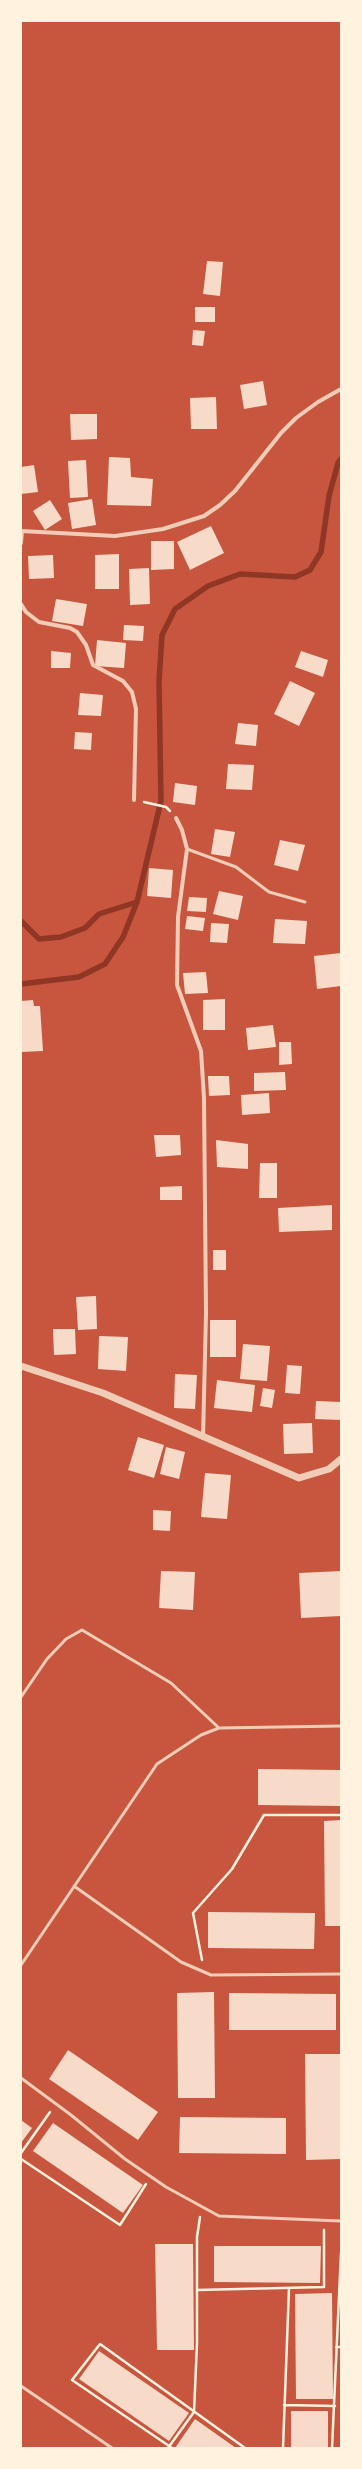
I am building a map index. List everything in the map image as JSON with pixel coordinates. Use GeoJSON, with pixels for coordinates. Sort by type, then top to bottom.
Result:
{"type":"FeatureCollection","features":[{"type":"Feature","properties":{"kind":"street"},"geometry":{"type":"LineString","coordinates":[[21,543],[21,531],[115,536],[164,529],[204,516],[220,505],[235,491],[281,432],[296,418],[318,402],[341,389]]}},
{"type":"Feature","properties":{"kind":"street"},"geometry":{"type":"LineString","coordinates":[[21,604],[26,612],[38,622],[70,628],[77,632],[86,644],[93,665],[123,681],[132,692],[136,709],[134,800]]}},
{"type":"Feature","properties":{"kind":"street"},"geometry":{"type":"LineString","coordinates":[[176,818],[182,830],[187,849],[178,917],[177,985],[201,1051],[204,1098],[206,1313],[203,1438]]}},
{"type":"Feature","properties":{"kind":"street"},"geometry":{"type":"LineString","coordinates":[[21,1366],[103,1393],[203,1438],[299,1478],[329,1469],[341,1459]]}},
{"type":"Feature","properties":{"kind":"lane"},"geometry":{"type":"LineString","coordinates":[[187,849],[236,867],[269,892],[305,902]]}},
{"type":"Feature","properties":{"kind":"lane"},"geometry":{"type":"LineString","coordinates":[[21,1697],[48,1659],[66,1639],[82,1630],[171,1683],[219,1728]]}},
{"type":"Feature","properties":{"kind":"lane"},"geometry":{"type":"LineString","coordinates":[[21,1965],[157,1764],[201,1735],[219,1728],[341,1726]]}},
{"type":"Feature","properties":{"kind":"lane"},"geometry":{"type":"LineString","coordinates":[[74,1886],[181,1962],[212,1975],[341,1974]]}},
{"type":"Feature","properties":{"kind":"lane"},"geometry":{"type":"LineString","coordinates":[[21,2078],[125,2159],[151,2177],[219,2216],[341,2221]]}},
{"type":"Feature","properties":{"kind":"lane"},"geometry":{"type":"LineString","coordinates":[[21,2386],[112,2448]]}},
{"type":"Feature","properties":{"kind":"path"},"geometry":{"type":"LineString","coordinates":[[152,803],[166,807]]}},
{"type":"Feature","properties":{"kind":"path"},"geometry":{"type":"LineString","coordinates":[[203,1971],[193,1913],[232,1869],[264,1815],[341,1815]]}},
{"type":"Feature","properties":{"kind":"path"},"geometry":{"type":"LineString","coordinates":[[21,2153],[56,2104]]}},
{"type":"Feature","properties":{"kind":"path"},"geometry":{"type":"LineString","coordinates":[[21,2159],[120,2225],[151,2177]]}},
{"type":"Feature","properties":{"kind":"path"},"geometry":{"type":"LineString","coordinates":[[202,2207],[197,2237],[194,2412],[170,2447],[72,2380],[100,2344],[194,2412],[245,2448]]}},
{"type":"Feature","properties":{"kind":"path"},"geometry":{"type":"LineString","coordinates":[[197,2290],[324,2287],[324,2221]]}},
{"type":"Feature","properties":{"kind":"path"},"geometry":{"type":"LineString","coordinates":[[332,2448],[341,2253]]}},
{"type":"Feature","properties":{"kind":"path"},"geometry":{"type":"LineString","coordinates":[[283,2448],[289,2288]]}},
{"type":"Feature","properties":{"kind":"path"},"geometry":{"type":"LineString","coordinates":[[336,2347],[341,2347]]}},
{"type":"Feature","properties":{"kind":"path"},"geometry":{"type":"LineString","coordinates":[[284,2405],[335,2406]]}},
{"type":"Feature","properties":{"kind":"building"},"geometry":{"type":"Polygon","coordinates":[[[207,261],[223,262],[220,296],[203,294],[207,261]]]}},
{"type":"Feature","properties":{"kind":"building"},"geometry":{"type":"Polygon","coordinates":[[[195,307],[215,307],[215,322],[195,322],[195,307]]]}},
{"type":"Feature","properties":{"kind":"building"},"geometry":{"type":"Polygon","coordinates":[[[193,330],[205,331],[203,346],[192,345],[193,330]]]}},
{"type":"Feature","properties":{"kind":"building"},"geometry":{"type":"Polygon","coordinates":[[[263,381],[267,405],[244,409],[240,385],[263,381]]]}},
{"type":"Feature","properties":{"kind":"building"},"geometry":{"type":"Polygon","coordinates":[[[216,397],[217,429],[191,429],[190,398],[216,397]]]}},
{"type":"Feature","properties":{"kind":"building"},"geometry":{"type":"Polygon","coordinates":[[[70,414],[97,414],[97,439],[71,440],[70,414]]]}},
{"type":"Feature","properties":{"kind":"building"},"geometry":{"type":"Polygon","coordinates":[[[109,457],[130,458],[131,477],[153,479],[151,506],[107,505],[109,457]]]}},
{"type":"Feature","properties":{"kind":"building"},"geometry":{"type":"Polygon","coordinates":[[[86,460],[88,497],[70,498],[68,461],[86,460]]]}},
{"type":"Feature","properties":{"kind":"building"},"geometry":{"type":"Polygon","coordinates":[[[34,465],[38,492],[21,494],[21,467],[34,465]]]}},
{"type":"Feature","properties":{"kind":"building"},"geometry":{"type":"Polygon","coordinates":[[[92,499],[96,525],[72,529],[68,503],[92,499]]]}},
{"type":"Feature","properties":{"kind":"building"},"geometry":{"type":"Polygon","coordinates":[[[50,500],[62,519],[45,530],[33,511],[50,500]]]}},
{"type":"Feature","properties":{"kind":"building"},"geometry":{"type":"Polygon","coordinates":[[[211,526],[224,553],[190,570],[177,542],[211,526]]]}},
{"type":"Feature","properties":{"kind":"building"},"geometry":{"type":"Polygon","coordinates":[[[151,541],[174,541],[174,569],[151,570],[151,541]]]}},
{"type":"Feature","properties":{"kind":"building"},"geometry":{"type":"Polygon","coordinates":[[[119,554],[119,589],[95,589],[95,555],[119,554]]]}},
{"type":"Feature","properties":{"kind":"building"},"geometry":{"type":"Polygon","coordinates":[[[53,555],[54,578],[29,579],[28,556],[53,555]]]}},
{"type":"Feature","properties":{"kind":"building"},"geometry":{"type":"Polygon","coordinates":[[[149,568],[150,604],[130,605],[129,569],[149,568]]]}},
{"type":"Feature","properties":{"kind":"building"},"geometry":{"type":"Polygon","coordinates":[[[56,599],[87,604],[83,626],[52,621],[56,599]]]}},
{"type":"Feature","properties":{"kind":"building"},"geometry":{"type":"Polygon","coordinates":[[[124,625],[144,626],[143,641],[123,640],[124,625]]]}},
{"type":"Feature","properties":{"kind":"building"},"geometry":{"type":"Polygon","coordinates":[[[97,640],[126,643],[124,668],[95,666],[97,640]]]}},
{"type":"Feature","properties":{"kind":"building"},"geometry":{"type":"Polygon","coordinates":[[[51,651],[71,653],[70,668],[51,668],[51,651]]]}},
{"type":"Feature","properties":{"kind":"building"},"geometry":{"type":"Polygon","coordinates":[[[301,651],[328,660],[323,677],[295,667],[301,651]]]}},
{"type":"Feature","properties":{"kind":"building"},"geometry":{"type":"Polygon","coordinates":[[[290,681],[315,693],[299,726],[274,714],[290,681]]]}},
{"type":"Feature","properties":{"kind":"building"},"geometry":{"type":"Polygon","coordinates":[[[80,693],[103,695],[101,716],[78,715],[80,693]]]}},
{"type":"Feature","properties":{"kind":"building"},"geometry":{"type":"Polygon","coordinates":[[[238,723],[258,725],[256,746],[235,744],[238,723]]]}},
{"type":"Feature","properties":{"kind":"building"},"geometry":{"type":"Polygon","coordinates":[[[75,732],[92,733],[91,750],[74,749],[75,732]]]}},
{"type":"Feature","properties":{"kind":"building"},"geometry":{"type":"Polygon","coordinates":[[[228,764],[254,765],[252,790],[226,789],[228,764]]]}},
{"type":"Feature","properties":{"kind":"building"},"geometry":{"type":"Polygon","coordinates":[[[175,783],[197,786],[195,805],[173,802],[175,783]]]}},
{"type":"Feature","properties":{"kind":"building"},"geometry":{"type":"Polygon","coordinates":[[[215,829],[235,832],[230,857],[211,854],[215,829]]]}},
{"type":"Feature","properties":{"kind":"building"},"geometry":{"type":"Polygon","coordinates":[[[280,840],[305,845],[298,871],[274,865],[280,840]]]}},
{"type":"Feature","properties":{"kind":"building"},"geometry":{"type":"Polygon","coordinates":[[[149,868],[173,870],[171,898],[147,896],[149,868]]]}},
{"type":"Feature","properties":{"kind":"building"},"geometry":{"type":"Polygon","coordinates":[[[219,891],[243,896],[238,920],[213,914],[219,891]]]}},
{"type":"Feature","properties":{"kind":"building"},"geometry":{"type":"Polygon","coordinates":[[[189,897],[207,898],[206,912],[187,911],[189,897]]]}},
{"type":"Feature","properties":{"kind":"building"},"geometry":{"type":"Polygon","coordinates":[[[187,916],[205,918],[203,931],[185,929],[187,916]]]}},
{"type":"Feature","properties":{"kind":"building"},"geometry":{"type":"Polygon","coordinates":[[[275,919],[307,921],[305,944],[273,943],[275,919]]]}},
{"type":"Feature","properties":{"kind":"building"},"geometry":{"type":"Polygon","coordinates":[[[211,923],[229,924],[227,943],[210,942],[211,923]]]}},
{"type":"Feature","properties":{"kind":"building"},"geometry":{"type":"Polygon","coordinates":[[[341,953],[341,986],[317,989],[314,956],[341,953]]]}},
{"type":"Feature","properties":{"kind":"building"},"geometry":{"type":"Polygon","coordinates":[[[206,972],[208,993],[185,994],[183,973],[206,972]]]}},
{"type":"Feature","properties":{"kind":"building"},"geometry":{"type":"Polygon","coordinates":[[[225,999],[225,1030],[203,1030],[203,1000],[225,999]]]}},
{"type":"Feature","properties":{"kind":"building"},"geometry":{"type":"Polygon","coordinates":[[[33,1000],[34,1006],[40,1006],[43,1051],[21,1052],[21,1001],[33,1000]]]}},
{"type":"Feature","properties":{"kind":"building"},"geometry":{"type":"Polygon","coordinates":[[[273,1025],[276,1047],[248,1050],[246,1028],[273,1025]]]}},
{"type":"Feature","properties":{"kind":"building"},"geometry":{"type":"Polygon","coordinates":[[[279,1042],[291,1042],[292,1064],[279,1065],[279,1042]]]}},
{"type":"Feature","properties":{"kind":"building"},"geometry":{"type":"Polygon","coordinates":[[[285,1072],[286,1090],[254,1091],[254,1073],[285,1072]]]}},
{"type":"Feature","properties":{"kind":"building"},"geometry":{"type":"Polygon","coordinates":[[[208,1076],[229,1076],[230,1095],[209,1096],[208,1076]]]}},
{"type":"Feature","properties":{"kind":"building"},"geometry":{"type":"Polygon","coordinates":[[[269,1093],[270,1113],[242,1115],[241,1095],[269,1093]]]}},
{"type":"Feature","properties":{"kind":"building"},"geometry":{"type":"Polygon","coordinates":[[[154,1135],[180,1135],[181,1155],[156,1157],[154,1135]]]}},
{"type":"Feature","properties":{"kind":"building"},"geometry":{"type":"Polygon","coordinates":[[[216,1140],[248,1144],[248,1169],[217,1167],[216,1140]]]}},
{"type":"Feature","properties":{"kind":"building"},"geometry":{"type":"Polygon","coordinates":[[[260,1163],[277,1163],[277,1198],[259,1198],[260,1163]]]}},
{"type":"Feature","properties":{"kind":"building"},"geometry":{"type":"Polygon","coordinates":[[[182,1186],[182,1200],[160,1200],[160,1187],[182,1186]]]}},
{"type":"Feature","properties":{"kind":"building"},"geometry":{"type":"Polygon","coordinates":[[[332,1205],[332,1230],[279,1232],[278,1208],[332,1205]]]}},
{"type":"Feature","properties":{"kind":"building"},"geometry":{"type":"Polygon","coordinates":[[[213,1250],[226,1250],[226,1270],[213,1270],[213,1250]]]}},
{"type":"Feature","properties":{"kind":"building"},"geometry":{"type":"Polygon","coordinates":[[[96,1296],[97,1329],[78,1330],[76,1297],[96,1296]]]}},
{"type":"Feature","properties":{"kind":"building"},"geometry":{"type":"Polygon","coordinates":[[[210,1320],[236,1320],[236,1357],[210,1357],[210,1320]]]}},
{"type":"Feature","properties":{"kind":"building"},"geometry":{"type":"Polygon","coordinates":[[[53,1329],[75,1329],[76,1354],[54,1355],[53,1329]]]}},
{"type":"Feature","properties":{"kind":"building"},"geometry":{"type":"Polygon","coordinates":[[[99,1336],[128,1337],[126,1371],[98,1369],[99,1336]]]}},
{"type":"Feature","properties":{"kind":"building"},"geometry":{"type":"Polygon","coordinates":[[[243,1344],[270,1346],[267,1381],[240,1379],[243,1344]]]}},
{"type":"Feature","properties":{"kind":"building"},"geometry":{"type":"Polygon","coordinates":[[[287,1365],[302,1366],[300,1394],[285,1393],[287,1365]]]}},
{"type":"Feature","properties":{"kind":"building"},"geometry":{"type":"Polygon","coordinates":[[[175,1374],[197,1375],[195,1409],[174,1408],[175,1374]]]}},
{"type":"Feature","properties":{"kind":"building"},"geometry":{"type":"Polygon","coordinates":[[[217,1380],[255,1385],[252,1412],[214,1408],[217,1380]]]}},
{"type":"Feature","properties":{"kind":"building"},"geometry":{"type":"Polygon","coordinates":[[[263,1388],[275,1390],[272,1408],[260,1406],[263,1388]]]}},
{"type":"Feature","properties":{"kind":"building"},"geometry":{"type":"Polygon","coordinates":[[[316,1401],[341,1402],[341,1420],[315,1419],[316,1401]]]}},
{"type":"Feature","properties":{"kind":"building"},"geometry":{"type":"Polygon","coordinates":[[[312,1423],[313,1453],[284,1454],[283,1424],[312,1423]]]}},
{"type":"Feature","properties":{"kind":"building"},"geometry":{"type":"Polygon","coordinates":[[[138,1437],[164,1445],[154,1478],[128,1470],[138,1437]]]}},
{"type":"Feature","properties":{"kind":"building"},"geometry":{"type":"Polygon","coordinates":[[[166,1447],[185,1452],[179,1479],[160,1474],[166,1447]]]}},
{"type":"Feature","properties":{"kind":"building"},"geometry":{"type":"Polygon","coordinates":[[[205,1473],[231,1475],[227,1519],[201,1517],[205,1473]]]}},
{"type":"Feature","properties":{"kind":"building"},"geometry":{"type":"Polygon","coordinates":[[[153,1510],[171,1511],[170,1531],[153,1530],[153,1510]]]}},
{"type":"Feature","properties":{"kind":"building"},"geometry":{"type":"Polygon","coordinates":[[[161,1571],[195,1572],[193,1610],[159,1608],[161,1571]]]}},
{"type":"Feature","properties":{"kind":"building"},"geometry":{"type":"Polygon","coordinates":[[[341,1571],[341,1616],[301,1618],[299,1573],[341,1571]]]}},
{"type":"Feature","properties":{"kind":"building"},"geometry":{"type":"Polygon","coordinates":[[[258,1769],[341,1770],[341,1806],[258,1805],[258,1769]]]}},
{"type":"Feature","properties":{"kind":"building"},"geometry":{"type":"Polygon","coordinates":[[[341,1820],[341,1926],[325,1926],[324,1821],[341,1820]]]}},
{"type":"Feature","properties":{"kind":"building"},"geometry":{"type":"Polygon","coordinates":[[[208,1912],[315,1913],[314,1949],[208,1948],[208,1912]]]}},
{"type":"Feature","properties":{"kind":"building"},"geometry":{"type":"Polygon","coordinates":[[[214,1992],[215,2098],[178,2098],[177,1993],[214,1992]]]}},
{"type":"Feature","properties":{"kind":"building"},"geometry":{"type":"Polygon","coordinates":[[[229,1993],[336,1994],[336,2030],[229,2030],[229,1993]]]}},
{"type":"Feature","properties":{"kind":"building"},"geometry":{"type":"Polygon","coordinates":[[[68,2050],[158,2112],[138,2140],[49,2079],[68,2050]]]}},
{"type":"Feature","properties":{"kind":"building"},"geometry":{"type":"Polygon","coordinates":[[[305,2054],[341,2054],[341,2159],[306,2160],[305,2054]]]}},
{"type":"Feature","properties":{"kind":"building"},"geometry":{"type":"Polygon","coordinates":[[[180,2117],[286,2118],[286,2154],[179,2153],[180,2117]]]}},
{"type":"Feature","properties":{"kind":"building"},"geometry":{"type":"Polygon","coordinates":[[[21,2120],[32,2128],[21,2143],[21,2120]]]}},
{"type":"Feature","properties":{"kind":"building"},"geometry":{"type":"Polygon","coordinates":[[[53,2123],[143,2185],[123,2213],[33,2151],[53,2123]]]}},
{"type":"Feature","properties":{"kind":"building"},"geometry":{"type":"Polygon","coordinates":[[[155,2244],[193,2244],[194,2350],[157,2350],[155,2244]]]}},
{"type":"Feature","properties":{"kind":"building"},"geometry":{"type":"Polygon","coordinates":[[[214,2246],[321,2246],[320,2283],[214,2282],[214,2246]]]}},
{"type":"Feature","properties":{"kind":"building"},"geometry":{"type":"Polygon","coordinates":[[[332,2293],[333,2399],[296,2399],[295,2294],[332,2293]]]}},
{"type":"Feature","properties":{"kind":"building"},"geometry":{"type":"Polygon","coordinates":[[[99,2351],[189,2413],[169,2441],[79,2379],[99,2351]]]}},
{"type":"Feature","properties":{"kind":"building"},"geometry":{"type":"Polygon","coordinates":[[[291,2411],[328,2411],[328,2448],[291,2448],[291,2411]]]}},
{"type":"Feature","properties":{"kind":"building"},"geometry":{"type":"Polygon","coordinates":[[[195,2419],[236,2448],[175,2448],[195,2419]]]}},
{"type":"Feature","properties":{"kind":"waterway"},"geometry":{"type":"LineString","coordinates":[[21,984],[79,977],[105,964],[123,937],[137,902],[161,801],[159,681],[162,635],[175,609],[208,586],[240,574],[295,577],[310,570],[321,552],[329,496],[338,463],[341,459]]}},
{"type":"Feature","properties":{"kind":"waterway"},"geometry":{"type":"LineString","coordinates":[[21,921],[39,939],[61,937],[85,928],[99,914],[137,902]]}}]}
